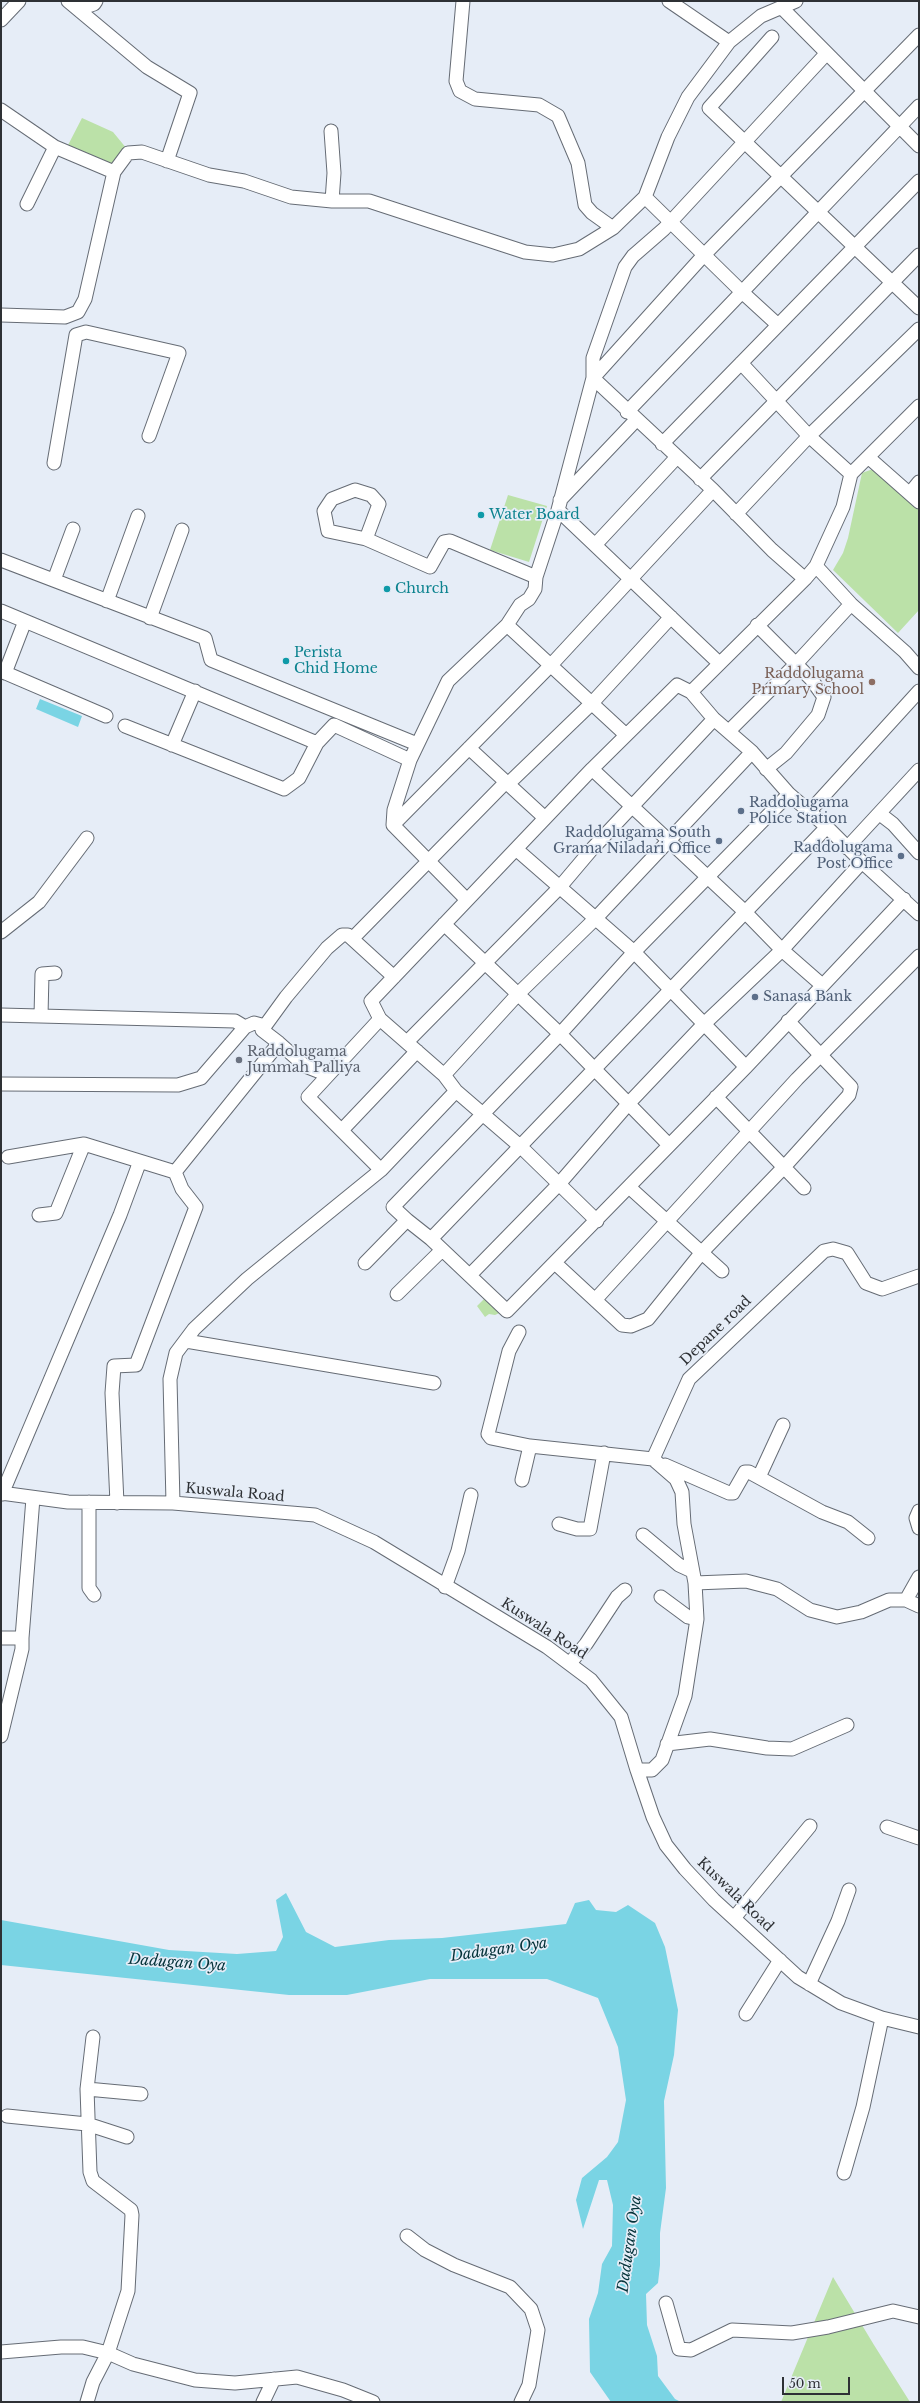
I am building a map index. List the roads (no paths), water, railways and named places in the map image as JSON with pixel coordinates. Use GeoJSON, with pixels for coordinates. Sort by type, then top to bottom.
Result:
{"type":"FeatureCollection","features":[{"type":"Feature","properties":{"kind":"street"},"geometry":{"type":"LineString","coordinates":[[1,20],[19,1]]}},
{"type":"Feature","properties":{"kind":"street"},"geometry":{"type":"LineString","coordinates":[[68,1],[147,66],[190,93],[167,161]]}},
{"type":"Feature","properties":{"kind":"street"},"geometry":{"type":"LineString","coordinates":[[79,9],[94,4],[96,1]]}},
{"type":"Feature","properties":{"kind":"street"},"geometry":{"type":"LineString","coordinates":[[463,1],[456,81],[460,90],[475,99],[539,105],[558,116],[578,162],[585,205],[592,213],[613,228]]}},
{"type":"Feature","properties":{"kind":"street"},"geometry":{"type":"LineString","coordinates":[[668,1],[729,42]]}},
{"type":"Feature","properties":{"kind":"street"},"geometry":{"type":"LineString","coordinates":[[1,315],[65,317],[78,312],[85,299],[114,172],[128,153],[142,152],[210,175],[244,181],[291,196],[332,202],[368,202],[525,252],[554,255],[579,249],[613,228],[644,197],[668,137],[688,97],[729,42],[761,16],[796,1]]}},
{"type":"Feature","properties":{"kind":"street"},"geometry":{"type":"LineString","coordinates":[[781,7],[863,92],[919,146]]}},
{"type":"Feature","properties":{"kind":"street"},"geometry":{"type":"LineString","coordinates":[[593,378],[703,256],[919,35]]}},
{"type":"Feature","properties":{"kind":"street"},"geometry":{"type":"LineString","coordinates":[[772,37],[709,108],[856,246],[919,308]]}},
{"type":"Feature","properties":{"kind":"street"},"geometry":{"type":"LineString","coordinates":[[467,900],[393,825],[394,810],[410,760],[448,681],[507,625],[520,605],[530,599],[536,589],[536,577],[559,505],[593,378],[593,358],[625,267],[633,256],[670,222],[826,54]]}},
{"type":"Feature","properties":{"kind":"street"},"geometry":{"type":"LineString","coordinates":[[559,505],[631,416],[742,292],[919,106]]}},
{"type":"Feature","properties":{"kind":"street"},"geometry":{"type":"LineString","coordinates":[[1,110],[55,147],[114,172]]}},
{"type":"Feature","properties":{"kind":"street"},"geometry":{"type":"LineString","coordinates":[[331,131],[334,173],[332,202]]}},
{"type":"Feature","properties":{"kind":"street"},"geometry":{"type":"LineString","coordinates":[[27,204],[55,147]]}},
{"type":"Feature","properties":{"kind":"street"},"geometry":{"type":"LineString","coordinates":[[662,444],[919,181]]}},
{"type":"Feature","properties":{"kind":"street"},"geometry":{"type":"LineString","coordinates":[[644,197],[703,256],[778,326]]}},
{"type":"Feature","properties":{"kind":"street"},"geometry":{"type":"LineString","coordinates":[[700,479],[919,255]]}},
{"type":"Feature","properties":{"kind":"street"},"geometry":{"type":"LineString","coordinates":[[54,463],[76,335],[65,317]]}},
{"type":"Feature","properties":{"kind":"street"},"geometry":{"type":"LineString","coordinates":[[736,514],[809,436],[919,329]]}},
{"type":"Feature","properties":{"kind":"street"},"geometry":{"type":"LineString","coordinates":[[76,335],[86,332],[179,353],[149,436]]}},
{"type":"Feature","properties":{"kind":"street"},"geometry":{"type":"LineString","coordinates":[[741,363],[809,436],[851,474]]}},
{"type":"Feature","properties":{"kind":"street"},"geometry":{"type":"LineString","coordinates":[[593,378],[631,416],[713,490],[772,550],[805,579]]}},
{"type":"Feature","properties":{"kind":"street"},"geometry":{"type":"LineString","coordinates":[[691,692],[805,579],[816,566],[843,507],[851,474],[919,406]]}},
{"type":"Feature","properties":{"kind":"street"},"geometry":{"type":"LineString","coordinates":[[595,545],[677,457]]}},
{"type":"Feature","properties":{"kind":"street"},"geometry":{"type":"LineString","coordinates":[[868,457],[919,502]]}},
{"type":"Feature","properties":{"kind":"street"},"geometry":{"type":"LineString","coordinates":[[910,493],[919,482]]}},
{"type":"Feature","properties":{"kind":"street"},"geometry":{"type":"LineString","coordinates":[[393,825],[551,665],[632,580],[713,490]]}},
{"type":"Feature","properties":{"kind":"street"},"geometry":{"type":"LineString","coordinates":[[559,505],[595,545],[719,663]]}},
{"type":"Feature","properties":{"kind":"street"},"geometry":{"type":"LineString","coordinates":[[107,601],[138,516]]}},
{"type":"Feature","properties":{"kind":"street"},"geometry":{"type":"LineString","coordinates":[[54,580],[73,529]]}},
{"type":"Feature","properties":{"kind":"street"},"geometry":{"type":"LineString","coordinates":[[150,618],[182,530]]}},
{"type":"Feature","properties":{"kind":"street"},"geometry":{"type":"LineString","coordinates":[[366,539],[430,567],[444,542],[450,541],[536,577]]}},
{"type":"Feature","properties":{"kind":"street"},"geometry":{"type":"LineString","coordinates":[[1,560],[150,618],[206,638],[211,660],[417,744]]}},
{"type":"Feature","properties":{"kind":"street"},"geometry":{"type":"LineString","coordinates":[[816,566],[851,604],[905,652],[919,668]]}},
{"type":"Feature","properties":{"kind":"street"},"geometry":{"type":"LineString","coordinates":[[729,731],[795,665],[851,604]]}},
{"type":"Feature","properties":{"kind":"street"},"geometry":{"type":"LineString","coordinates":[[1,611],[317,743]]}},
{"type":"Feature","properties":{"kind":"street"},"geometry":{"type":"LineString","coordinates":[[353,938],[507,783],[592,704],[671,617]]}},
{"type":"Feature","properties":{"kind":"street"},"geometry":{"type":"LineString","coordinates":[[25,621],[3,672],[106,716]]}},
{"type":"Feature","properties":{"kind":"street"},"geometry":{"type":"LineString","coordinates":[[507,625],[626,735]]}},
{"type":"Feature","properties":{"kind":"street"},"geometry":{"type":"LineString","coordinates":[[758,626],[795,665],[811,679],[824,697],[818,715],[786,753],[766,769]]}},
{"type":"Feature","properties":{"kind":"street"},"geometry":{"type":"LineString","coordinates":[[597,1221],[521,1147],[482,1115],[456,1091],[444,1075],[380,1019],[371,1001],[592,769],[677,685],[691,692],[714,719],[752,752],[788,794],[827,827],[847,848],[919,914]]}},
{"type":"Feature","properties":{"kind":"street"},"geometry":{"type":"LineString","coordinates":[[172,745],[194,691]]}},
{"type":"Feature","properties":{"kind":"street"},"geometry":{"type":"LineString","coordinates":[[808,812],[919,691]]}},
{"type":"Feature","properties":{"kind":"street"},"geometry":{"type":"LineString","coordinates":[[407,1042],[559,888],[592,849],[633,808],[714,719]]}},
{"type":"Feature","properties":{"kind":"street"},"geometry":{"type":"LineString","coordinates":[[125,726],[284,789],[299,778],[317,743],[334,724],[410,760]]}},
{"type":"Feature","properties":{"kind":"street"},"geometry":{"type":"LineString","coordinates":[[469,748],[545,818]]}},
{"type":"Feature","properties":{"kind":"street"},"geometry":{"type":"LineString","coordinates":[[444,1075],[518,994],[595,919],[752,752]]}},
{"type":"Feature","properties":{"kind":"street"},"geometry":{"type":"LineString","coordinates":[[592,769],[746,913],[782,950],[822,985]]}},
{"type":"Feature","properties":{"kind":"street"},"geometry":{"type":"LineString","coordinates":[[847,848],[919,770]]}},
{"type":"Feature","properties":{"kind":"street"},"geometry":{"type":"LineString","coordinates":[[788,794],[634,952],[560,1034],[393,1207],[432,1240],[507,1312],[746,1067],[904,899]]}},
{"type":"Feature","properties":{"kind":"street"},"geometry":{"type":"LineString","coordinates":[[880,814],[893,824],[919,853]]}},
{"type":"Feature","properties":{"kind":"street"},"geometry":{"type":"LineString","coordinates":[[432,1240],[827,827]]}},
{"type":"Feature","properties":{"kind":"street"},"geometry":{"type":"LineString","coordinates":[[1,932],[39,902],[87,838]]}},
{"type":"Feature","properties":{"kind":"street"},"geometry":{"type":"LineString","coordinates":[[516,849],[634,952],[746,1067]]}},
{"type":"Feature","properties":{"kind":"street"},"geometry":{"type":"LineString","coordinates":[[470,1275],[559,1184],[629,1103],[704,1024],[782,950],[862,862]]}},
{"type":"Feature","properties":{"kind":"street"},"geometry":{"type":"LineString","coordinates":[[444,924],[560,1034],[669,1145]]}},
{"type":"Feature","properties":{"kind":"street"},"geometry":{"type":"LineString","coordinates":[[328,1075],[305,1066],[262,1030],[328,948],[342,935],[348,935],[353,938],[394,977]]}},
{"type":"Feature","properties":{"kind":"street"},"geometry":{"type":"LineString","coordinates":[[594,1300],[668,1222],[775,1104],[919,956]]}},
{"type":"Feature","properties":{"kind":"street"},"geometry":{"type":"LineString","coordinates":[[40,1016],[42,974],[55,973]]}},
{"type":"Feature","properties":{"kind":"street"},"geometry":{"type":"LineString","coordinates":[[1,1015],[235,1020],[245,1027]]}},
{"type":"Feature","properties":{"kind":"street"},"geometry":{"type":"LineString","coordinates":[[380,1019],[308,1097],[381,1170]]}},
{"type":"Feature","properties":{"kind":"street"},"geometry":{"type":"LineString","coordinates":[[555,1263],[622,1325],[631,1326],[648,1319],[702,1252],[785,1166],[849,1094],[851,1087],[788,1021]]}},
{"type":"Feature","properties":{"kind":"street"},"geometry":{"type":"LineString","coordinates":[[1,1084],[178,1085],[201,1078],[245,1027],[254,1024],[265,1026]]}},
{"type":"Feature","properties":{"kind":"street"},"geometry":{"type":"LineString","coordinates":[[175,1172],[279,1043]]}},
{"type":"Feature","properties":{"kind":"street"},"geometry":{"type":"LineString","coordinates":[[342,1130],[417,1051]]}},
{"type":"Feature","properties":{"kind":"street"},"geometry":{"type":"LineString","coordinates":[[173,1503],[170,1379],[176,1353],[194,1329],[247,1279],[381,1170],[456,1091]]}},
{"type":"Feature","properties":{"kind":"street"},"geometry":{"type":"LineString","coordinates":[[716,1097],[750,1133],[785,1166],[804,1188]]}},
{"type":"Feature","properties":{"kind":"street"},"geometry":{"type":"LineString","coordinates":[[8,1157],[84,1144],[175,1172]]}},
{"type":"Feature","properties":{"kind":"street"},"geometry":{"type":"LineString","coordinates":[[39,1215],[56,1213],[84,1144]]}},
{"type":"Feature","properties":{"kind":"street"},"geometry":{"type":"LineString","coordinates":[[2,1494],[120,1215],[140,1161]]}},
{"type":"Feature","properties":{"kind":"street"},"geometry":{"type":"LineString","coordinates":[[117,1503],[112,1393],[114,1366],[136,1365],[196,1208],[182,1189],[175,1172]]}},
{"type":"Feature","properties":{"kind":"street"},"geometry":{"type":"LineString","coordinates":[[629,1187],[722,1271]]}},
{"type":"Feature","properties":{"kind":"street"},"geometry":{"type":"LineString","coordinates":[[365,1263],[407,1220]]}},
{"type":"Feature","properties":{"kind":"street","name":"Depane road"},"geometry":{"type":"LineString","coordinates":[[653,1459],[689,1379],[824,1251],[833,1249],[847,1253],[866,1283],[882,1289],[919,1276]]}},
{"type":"Feature","properties":{"kind":"street"},"geometry":{"type":"LineString","coordinates":[[397,1294],[442,1250]]}},
{"type":"Feature","properties":{"kind":"street"},"geometry":{"type":"LineString","coordinates":[[518,1332],[509,1351],[488,1434],[491,1438],[530,1446],[653,1459],[729,1493],[733,1493],[745,1472],[750,1472],[822,1512],[848,1522],[868,1538]]}},
{"type":"Feature","properties":{"kind":"street"},"geometry":{"type":"LineString","coordinates":[[186,1341],[434,1383]]}},
{"type":"Feature","properties":{"kind":"street"},"geometry":{"type":"LineString","coordinates":[[759,1477],[783,1425]]}},
{"type":"Feature","properties":{"kind":"street"},"geometry":{"type":"LineString","coordinates":[[522,1480],[530,1446]]}},
{"type":"Feature","properties":{"kind":"street"},"geometry":{"type":"LineString","coordinates":[[559,1524],[577,1529],[590,1529],[604,1453]]}},
{"type":"Feature","properties":{"kind":"street"},"geometry":{"type":"LineString","coordinates":[[636,1770],[652,1770],[662,1760],[685,1696],[697,1619],[694,1577],[684,1524],[682,1492],[676,1480],[653,1459]]}},
{"type":"Feature","properties":{"kind":"street","name":"Kuswala Road"},"geometry":{"type":"LineString","coordinates":[[2,1494],[89,1502],[173,1503],[315,1515],[374,1542],[570,1663],[591,1680],[621,1717],[636,1770],[653,1817],[666,1845],[685,1869],[734,1918],[798,1977],[841,2003],[882,2018],[919,2027]]}},
{"type":"Feature","properties":{"kind":"street"},"geometry":{"type":"LineString","coordinates":[[445,1586],[458,1551],[471,1495]]}},
{"type":"Feature","properties":{"kind":"street"},"geometry":{"type":"LineString","coordinates":[[1,1736],[22,1649],[33,1498]]}},
{"type":"Feature","properties":{"kind":"street"},"geometry":{"type":"LineString","coordinates":[[89,1502],[89,1588],[94,1594]]}},
{"type":"Feature","properties":{"kind":"street"},"geometry":{"type":"LineString","coordinates":[[919,1510],[916,1518],[919,1528]]}},
{"type":"Feature","properties":{"kind":"street"},"geometry":{"type":"LineString","coordinates":[[643,1535],[694,1577],[746,1580],[777,1589],[810,1610],[837,1617],[861,1612],[889,1600],[906,1600],[919,1606]]}},
{"type":"Feature","properties":{"kind":"street"},"geometry":{"type":"LineString","coordinates":[[906,1600],[919,1577]]}},
{"type":"Feature","properties":{"kind":"street"},"geometry":{"type":"LineString","coordinates":[[570,1663],[586,1644],[617,1597],[625,1590]]}},
{"type":"Feature","properties":{"kind":"street"},"geometry":{"type":"LineString","coordinates":[[661,1597],[688,1617],[697,1619]]}},
{"type":"Feature","properties":{"kind":"street"},"geometry":{"type":"LineString","coordinates":[[1,1638],[22,1638]]}},
{"type":"Feature","properties":{"kind":"street"},"geometry":{"type":"LineString","coordinates":[[667,1744],[710,1739],[767,1748],[792,1749],[847,1725]]}},
{"type":"Feature","properties":{"kind":"street"},"geometry":{"type":"LineString","coordinates":[[734,1918],[810,1826]]}},
{"type":"Feature","properties":{"kind":"street"},"geometry":{"type":"LineString","coordinates":[[887,1827],[918,1834]]}},
{"type":"Feature","properties":{"kind":"street"},"geometry":{"type":"LineString","coordinates":[[809,1984],[838,1920],[849,1890]]}},
{"type":"Feature","properties":{"kind":"street"},"geometry":{"type":"LineString","coordinates":[[746,2014],[780,1960]]}},
{"type":"Feature","properties":{"kind":"street"},"geometry":{"type":"LineString","coordinates":[[844,2173],[863,2107],[882,2018]]}},
{"type":"Feature","properties":{"kind":"street"},"geometry":{"type":"LineString","coordinates":[[87,2402],[93,2382],[108,2353],[128,2291],[132,2215],[131,2210],[93,2181],[90,2172],[87,2124],[87,2089],[93,2037]]}},
{"type":"Feature","properties":{"kind":"street"},"geometry":{"type":"LineString","coordinates":[[87,2089],[141,2094]]}},
{"type":"Feature","properties":{"kind":"street"},"geometry":{"type":"LineString","coordinates":[[7,2116],[87,2124],[127,2137]]}},
{"type":"Feature","properties":{"kind":"street"},"geometry":{"type":"LineString","coordinates":[[407,2236],[425,2250],[454,2265],[510,2287],[531,2309],[538,2330],[530,2385],[521,2402]]}},
{"type":"Feature","properties":{"kind":"street"},"geometry":{"type":"LineString","coordinates":[[666,2303],[679,2349],[691,2350],[732,2330],[792,2333],[828,2327],[893,2311],[919,2317]]}},
{"type":"Feature","properties":{"kind":"street"},"geometry":{"type":"LineString","coordinates":[[1,2352],[61,2347],[83,2347],[108,2353],[133,2364],[195,2380],[235,2383],[297,2377],[343,2390],[373,2402]]}},
{"type":"Feature","properties":{"kind":"street"},"geometry":{"type":"LineString","coordinates":[[263,2402],[274,2379]]}},
{"type":"Feature","properties":{"kind":"water"},"geometry":{"type":"Polygon","coordinates":[[[40,699],[82,716],[78,727],[36,709],[40,699]]]}},
{"type":"Feature","properties":{"kind":"water","name":"Dadugan Oya"},"geometry":{"type":"Polygon","coordinates":[[[286,1893],[306,1932],[335,1947],[389,1940],[442,1938],[566,1924],[575,1903],[589,1900],[596,1910],[616,1912],[628,1905],[655,1923],[665,1947],[678,2010],[674,2055],[664,2101],[666,2188],[660,2233],[660,2265],[658,2283],[646,2294],[647,2325],[657,2356],[658,2376],[675,2399],[681,2402],[611,2402],[590,2372],[589,2319],[598,2293],[602,2264],[612,2246],[613,2205],[607,2180],[599,2180],[583,2229],[576,2200],[582,2178],[607,2157],[618,2142],[626,2100],[618,2047],[598,1998],[547,1979],[430,1979],[347,1995],[289,1995],[1,1965],[1,1920],[169,1950],[237,1954],[276,1951],[283,1937],[276,1900],[286,1893]]]}},
{"type":"Feature","properties":{"kind":"place","name":"Water Board"},"geometry":{"type":"Point","coordinates":[481,515]}},
{"type":"Feature","properties":{"kind":"place","name":"Church"},"geometry":{"type":"Point","coordinates":[387,589]}},
{"type":"Feature","properties":{"kind":"place","name":"Perista Chid Home"},"geometry":{"type":"Point","coordinates":[286,661]}},
{"type":"Feature","properties":{"kind":"place","name":"Raddolugama Primary School"},"geometry":{"type":"Point","coordinates":[872,682]}},
{"type":"Feature","properties":{"kind":"place","name":"Raddolugama Police Station"},"geometry":{"type":"Point","coordinates":[741,811]}},
{"type":"Feature","properties":{"kind":"place","name":"Raddolugama South Grama Niladari Office"},"geometry":{"type":"Point","coordinates":[719,841]}},
{"type":"Feature","properties":{"kind":"place","name":"Raddolugama Post Office"},"geometry":{"type":"Point","coordinates":[901,856]}},
{"type":"Feature","properties":{"kind":"place","name":"Sanasa Bank"},"geometry":{"type":"Point","coordinates":[755,997]}},
{"type":"Feature","properties":{"kind":"place","name":"Raddolugama Jummah Palliya"},"geometry":{"type":"Point","coordinates":[239,1060]}}]}
